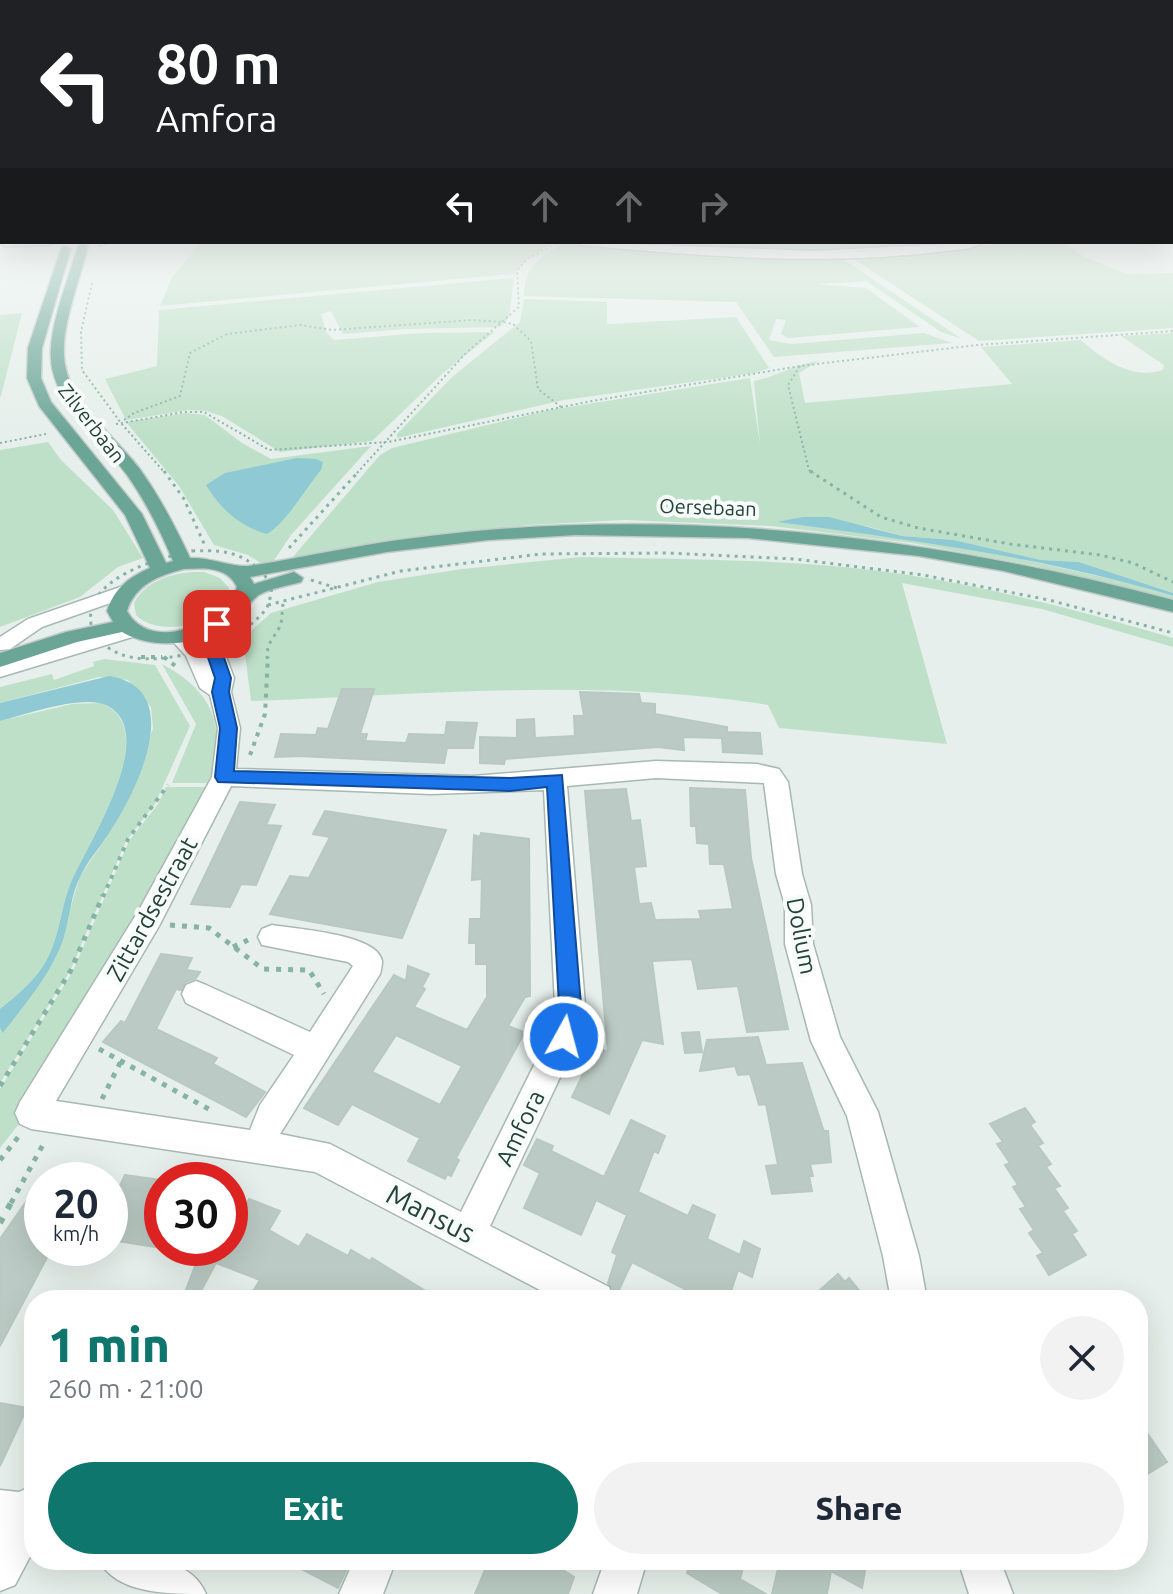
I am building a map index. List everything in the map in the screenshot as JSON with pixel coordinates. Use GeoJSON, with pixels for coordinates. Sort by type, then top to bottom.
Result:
{"type":"FeatureCollection","features":[{"type":"Feature","properties":{"kind":"main road","name":"Zilverbaan"},"geometry":{"type":"LineString","coordinates":[[66,288],[35,348],[34,378],[44,403],[133,514],[160,570]]}},
{"type":"Feature","properties":{"kind":"main road","name":"Zilverbaan"},"geometry":{"type":"LineString","coordinates":[[75,288],[57,346],[59,374],[70,398],[131,469],[158,508],[184,564]]}},
{"type":"Feature","properties":{"kind":"main road","name":"Oersebaan"},"geometry":{"type":"LineString","coordinates":[[125,614],[160,570],[184,564],[216,564],[237,572],[264,570],[360,552],[486,536],[625,527],[735,529],[831,537],[928,550],[1041,573],[1173,606]]}},
{"type":"Feature","properties":{"kind":"main road","name":"Oersebaan"},"geometry":{"type":"LineString","coordinates":[[217,624],[237,609],[245,597],[272,583],[302,576],[388,558],[516,543],[592,539],[699,540],[813,547],[915,560],[1020,580],[1173,618]]}},
{"type":"Feature","properties":{"kind":"main road"},"geometry":{"type":"LineString","coordinates":[[237,572],[245,583],[245,597]]}},
{"type":"Feature","properties":{"kind":"main road"},"geometry":{"type":"LineString","coordinates":[[1,650],[73,636],[125,614],[157,637],[178,636],[217,624]]}},
{"type":"Feature","properties":{"kind":"street"},"geometry":{"type":"LineString","coordinates":[[1,650],[35,623],[125,614]]}},
{"type":"Feature","properties":{"kind":"street"},"geometry":{"type":"LineString","coordinates":[[0,670],[125,614]]}},
{"type":"Feature","properties":{"kind":"street","name":"Zittardsestraat"},"geometry":{"type":"LineString","coordinates":[[60,1117],[149,918],[224,777],[229,728],[220,692],[223,678],[212,646],[217,624]]}},
{"type":"Feature","properties":{"kind":"street","name":"Zittardsestraat"},"geometry":{"type":"LineString","coordinates":[[178,636],[195,653],[208,683],[220,692]]}},
{"type":"Feature","properties":{"kind":"street","name":"Dolium"},"geometry":{"type":"LineString","coordinates":[[555,780],[590,772],[664,769],[757,773],[771,775],[776,782],[789,874],[798,905],[799,944],[826,1041],[862,1112],[907,1290]]}},
{"type":"Feature","properties":{"kind":"street"},"geometry":{"type":"LineString","coordinates":[[224,777],[478,784],[555,780]]}},
{"type":"Feature","properties":{"kind":"street","name":"Amfora"},"geometry":{"type":"LineString","coordinates":[[469,1232],[564,1037],[570,1005],[555,780]]}},
{"type":"Feature","properties":{"kind":"street"},"geometry":{"type":"LineString","coordinates":[[259,1147],[271,1116],[366,974],[368,961],[355,951],[272,937]]}},
{"type":"Feature","properties":{"kind":"street"},"geometry":{"type":"LineString","coordinates":[[196,994],[315,1050]]}},
{"type":"Feature","properties":{"kind":"street","name":"Mansus"},"geometry":{"type":"LineString","coordinates":[[60,1117],[318,1156],[577,1290]]}},
{"type":"Feature","properties":{"kind":"street"},"geometry":{"type":"LineString","coordinates":[[0,1570],[24,1513]]}},
{"type":"Feature","properties":{"kind":"street"},"geometry":{"type":"LineString","coordinates":[[139,1570],[184,1594]]}},
{"type":"Feature","properties":{"kind":"street"},"geometry":{"type":"LineString","coordinates":[[361,1594],[371,1570]]}},
{"type":"Feature","properties":{"kind":"street"},"geometry":{"type":"LineString","coordinates":[[615,1594],[623,1570]]}},
{"type":"Feature","properties":{"kind":"street"},"geometry":{"type":"LineString","coordinates":[[983,1570],[991,1594]]}},
{"type":"Feature","properties":{"kind":"path","name":"Zilverbaan"},"geometry":{"type":"LineString","coordinates":[[91,288],[81,332],[82,370],[184,499],[206,543],[206,550]]}},
{"type":"Feature","properties":{"kind":"path"},"geometry":{"type":"LineString","coordinates":[[264,570],[285,555],[466,353],[519,307],[518,288]]}},
{"type":"Feature","properties":{"kind":"path"},"geometry":{"type":"LineString","coordinates":[[121,423],[134,413],[180,396],[190,353],[227,334],[300,325],[332,330],[472,320],[513,324],[531,341],[538,389],[561,407]]}},
{"type":"Feature","properties":{"kind":"path"},"geometry":{"type":"LineString","coordinates":[[121,423],[204,412],[269,450],[388,442],[561,407],[800,366],[977,345],[1173,331]]}},
{"type":"Feature","properties":{"kind":"path"},"geometry":{"type":"LineString","coordinates":[[800,366],[788,385],[809,470],[881,517],[918,528],[1010,544],[1100,555],[1133,563],[1173,582]]}},
{"type":"Feature","properties":{"kind":"path","name":"Oersebaan"},"geometry":{"type":"LineString","coordinates":[[237,635],[261,616],[268,605],[339,589],[387,573],[526,556],[599,552],[750,555],[858,566],[1064,603],[1173,633]]}},
{"type":"Feature","properties":{"kind":"path"},"geometry":{"type":"LineString","coordinates":[[302,576],[339,589]]}},
{"type":"Feature","properties":{"kind":"path"},"geometry":{"type":"LineString","coordinates":[[249,758],[265,714],[268,646],[281,625],[283,603]]}},
{"type":"Feature","properties":{"kind":"path"},"geometry":{"type":"LineString","coordinates":[[0,1086],[71,970],[128,839],[168,785]]}},
{"type":"Feature","properties":{"kind":"path"},"geometry":{"type":"LineString","coordinates":[[149,918],[166,925],[209,928],[263,969],[309,970],[322,993],[345,1006]]}},
{"type":"Feature","properties":{"kind":"path"},"geometry":{"type":"LineString","coordinates":[[0,1223],[60,1117],[121,1061]]}},
{"type":"Feature","properties":{"kind":"green space"},"geometry":{"type":"Polygon","coordinates":[[[168,288],[355,288],[160,306],[168,288]]]}},
{"type":"Feature","properties":{"kind":"green space"},"geometry":{"type":"Polygon","coordinates":[[[399,288],[513,288],[509,317],[500,327],[343,334],[331,311],[321,314],[326,332],[334,340],[423,333],[495,332],[443,373],[372,441],[280,452],[222,416],[206,411],[189,410],[126,420],[105,379],[157,366],[159,310],[399,288]]]}},
{"type":"Feature","properties":{"kind":"green space"},"geometry":{"type":"Polygon","coordinates":[[[525,288],[867,288],[920,327],[788,338],[781,334],[786,320],[776,319],[769,340],[791,344],[924,333],[952,343],[774,357],[736,302],[524,296],[525,288]]]}},
{"type":"Feature","properties":{"kind":"green space"},"geometry":{"type":"Polygon","coordinates":[[[877,288],[887,288],[962,339],[941,332],[877,288]]]}},
{"type":"Feature","properties":{"kind":"green space"},"geometry":{"type":"Polygon","coordinates":[[[898,288],[1173,288],[1173,328],[979,341],[898,288]]]}},
{"type":"Feature","properties":{"kind":"green space"},"geometry":{"type":"Polygon","coordinates":[[[524,299],[607,302],[607,323],[610,324],[736,317],[769,368],[755,373],[564,400],[397,438],[397,434],[451,378],[520,322],[524,299]]]}},
{"type":"Feature","properties":{"kind":"green space"},"geometry":{"type":"Polygon","coordinates":[[[22,313],[1,396],[0,397],[0,315],[22,313]]]}},
{"type":"Feature","properties":{"kind":"green space"},"geometry":{"type":"Polygon","coordinates":[[[1173,333],[1173,593],[1079,562],[1041,560],[954,540],[902,536],[870,527],[802,517],[780,522],[970,548],[1125,582],[1173,596],[1173,604],[1036,566],[912,543],[771,526],[625,520],[528,525],[292,558],[380,455],[392,448],[550,410],[750,378],[760,444],[754,381],[802,365],[819,361],[799,373],[805,403],[1012,384],[981,347],[1081,340],[1099,355],[1129,370],[1163,370],[1164,365],[1121,336],[1173,333]]]}},
{"type":"Feature","properties":{"kind":"green space"},"geometry":{"type":"Polygon","coordinates":[[[186,413],[205,415],[242,443],[271,459],[371,446],[291,535],[269,568],[248,555],[214,545],[179,486],[126,422],[186,413]]]}},
{"type":"Feature","properties":{"kind":"green space"},"geometry":{"type":"Polygon","coordinates":[[[48,442],[61,460],[113,510],[143,558],[118,567],[80,597],[0,627],[0,450],[48,442]]]}},
{"type":"Feature","properties":{"kind":"green space"},"geometry":{"type":"Polygon","coordinates":[[[581,557],[827,565],[908,575],[1008,594],[1108,619],[1173,638],[1173,647],[1042,609],[902,583],[947,744],[779,728],[768,705],[640,692],[510,690],[251,701],[243,638],[271,613],[378,582],[462,569],[581,557]]]}},
{"type":"Feature","properties":{"kind":"green space"},"geometry":{"type":"Polygon","coordinates":[[[204,572],[220,578],[229,588],[226,601],[218,611],[205,619],[175,627],[146,622],[136,615],[134,603],[147,587],[174,575],[204,572]]]}},
{"type":"Feature","properties":{"kind":"green space"},"geometry":{"type":"Polygon","coordinates":[[[104,659],[155,665],[190,726],[155,804],[126,841],[70,971],[0,1083],[0,1028],[4,1032],[55,959],[80,876],[106,838],[142,763],[153,728],[151,707],[128,680],[99,677],[0,703],[0,687],[52,674],[54,680],[94,666],[93,662],[104,659]]]}},
{"type":"Feature","properties":{"kind":"green space"},"geometry":{"type":"Polygon","coordinates":[[[162,664],[194,686],[212,713],[217,745],[208,783],[172,783],[196,724],[162,664]]]}},
{"type":"Feature","properties":{"kind":"green space"},"geometry":{"type":"Polygon","coordinates":[[[101,703],[119,716],[126,736],[117,786],[69,890],[49,956],[29,984],[0,1009],[0,721],[72,704],[101,703]]]}},
{"type":"Feature","properties":{"kind":"green space"},"geometry":{"type":"Polygon","coordinates":[[[166,787],[206,787],[30,1110],[0,1148],[0,1089],[73,971],[129,841],[158,804],[166,787]]]}},
{"type":"Feature","properties":{"kind":"water"},"geometry":{"type":"Polygon","coordinates":[[[297,458],[323,462],[321,470],[289,513],[267,534],[248,527],[232,516],[206,485],[225,473],[297,458]]]}},
{"type":"Feature","properties":{"kind":"water"},"geometry":{"type":"Polygon","coordinates":[[[802,517],[829,517],[902,536],[954,540],[1041,560],[1079,562],[1173,593],[1173,596],[1026,560],[777,522],[802,517]]]}},
{"type":"Feature","properties":{"kind":"water"},"geometry":{"type":"Polygon","coordinates":[[[109,676],[134,685],[147,701],[151,723],[148,747],[140,773],[117,821],[77,883],[65,932],[52,965],[3,1033],[0,1009],[34,978],[53,947],[70,885],[114,793],[123,766],[126,741],[122,721],[108,706],[70,703],[0,721],[0,703],[109,676]]]}},
{"type":"Feature","properties":{"kind":"building"},"geometry":{"type":"Polygon","coordinates":[[[342,689],[374,689],[360,734],[367,734],[365,741],[406,743],[409,734],[445,735],[447,722],[477,723],[473,748],[447,748],[444,763],[275,757],[281,734],[316,735],[318,728],[328,729],[342,689]]]}},
{"type":"Feature","properties":{"kind":"building"},"geometry":{"type":"Polygon","coordinates":[[[580,692],[639,694],[641,703],[655,704],[655,714],[727,727],[727,732],[760,733],[762,754],[723,752],[722,738],[683,737],[684,750],[658,747],[505,759],[504,764],[480,763],[480,737],[517,738],[517,720],[534,719],[535,738],[575,736],[574,716],[584,716],[580,692]]]}},
{"type":"Feature","properties":{"kind":"building"},"geometry":{"type":"Polygon","coordinates":[[[690,788],[745,790],[751,858],[788,1029],[747,1032],[738,986],[698,989],[692,959],[652,961],[663,1044],[642,1040],[609,1114],[572,1097],[596,1047],[608,1052],[585,791],[626,789],[631,821],[640,820],[646,866],[634,867],[639,904],[651,903],[655,920],[701,919],[699,911],[733,909],[724,864],[710,864],[709,844],[697,843],[696,826],[691,826],[690,788]]]}},
{"type":"Feature","properties":{"kind":"building"},"geometry":{"type":"Polygon","coordinates":[[[240,802],[275,805],[266,825],[281,826],[256,885],[241,884],[230,907],[191,904],[240,802]]]}},
{"type":"Feature","properties":{"kind":"building"},"geometry":{"type":"Polygon","coordinates":[[[325,811],[446,830],[402,938],[270,914],[290,876],[309,878],[330,837],[313,834],[325,811]]]}},
{"type":"Feature","properties":{"kind":"building"},"geometry":{"type":"Polygon","coordinates":[[[481,833],[529,839],[530,996],[525,997],[508,1026],[524,1032],[522,1037],[456,1158],[459,1160],[451,1176],[447,1174],[445,1179],[408,1161],[420,1138],[352,1104],[338,1125],[304,1108],[394,975],[406,981],[408,966],[429,974],[422,987],[425,989],[414,1007],[467,1030],[487,997],[487,964],[476,964],[476,943],[469,943],[470,919],[481,919],[482,879],[472,880],[474,835],[480,837],[481,833]],[[396,1035],[372,1072],[440,1105],[462,1066],[396,1035]]]}},
{"type":"Feature","properties":{"kind":"building"},"geometry":{"type":"Polygon","coordinates":[[[161,954],[192,958],[186,970],[200,972],[196,978],[185,982],[181,990],[176,989],[156,1029],[217,1058],[213,1064],[265,1092],[246,1117],[103,1042],[121,1021],[125,1023],[161,954]]]}},
{"type":"Feature","properties":{"kind":"building"},"geometry":{"type":"Polygon","coordinates":[[[699,1032],[702,1052],[685,1053],[682,1033],[699,1032]]]}},
{"type":"Feature","properties":{"kind":"building"},"geometry":{"type":"Polygon","coordinates":[[[758,1037],[766,1065],[802,1063],[822,1126],[824,1131],[828,1131],[831,1162],[810,1164],[812,1191],[772,1194],[766,1166],[778,1165],[766,1104],[759,1105],[750,1074],[738,1075],[735,1066],[700,1071],[707,1040],[758,1037]]]}},
{"type":"Feature","properties":{"kind":"building"},"geometry":{"type":"Polygon","coordinates":[[[1025,1108],[1035,1122],[1030,1125],[1043,1143],[1038,1146],[1051,1164],[1046,1167],[1060,1186],[1054,1188],[1068,1208],[1063,1211],[1077,1231],[1072,1234],[1086,1255],[1049,1275],[1037,1256],[1043,1253],[1029,1233],[1034,1230],[1020,1209],[1026,1207],[1013,1187],[1018,1185],[1005,1165],[1010,1163],[997,1144],[1003,1142],[990,1124],[1025,1108]]]}},
{"type":"Feature","properties":{"kind":"building"},"geometry":{"type":"Polygon","coordinates":[[[631,1120],[665,1136],[658,1153],[654,1151],[638,1192],[688,1216],[693,1205],[715,1215],[707,1239],[740,1255],[744,1241],[760,1249],[752,1277],[738,1270],[731,1290],[687,1290],[632,1262],[619,1290],[612,1290],[608,1283],[617,1255],[612,1252],[627,1215],[596,1200],[581,1235],[524,1208],[540,1173],[524,1165],[537,1139],[553,1146],[551,1151],[604,1177],[631,1120]]]}},
{"type":"Feature","properties":{"kind":"building"},"geometry":{"type":"Polygon","coordinates":[[[128,1175],[144,1178],[144,1245],[128,1243],[128,1175]]]}},
{"type":"Feature","properties":{"kind":"building"},"geometry":{"type":"Polygon","coordinates":[[[249,1199],[280,1211],[269,1230],[299,1247],[307,1234],[348,1256],[351,1250],[370,1261],[372,1258],[424,1290],[254,1290],[260,1280],[224,1266],[248,1266],[249,1199]]]}},
{"type":"Feature","properties":{"kind":"building"},"geometry":{"type":"Polygon","coordinates":[[[24,1205],[24,1266],[42,1266],[30,1290],[24,1290],[24,1301],[0,1346],[0,1239],[24,1205]]]}},
{"type":"Feature","properties":{"kind":"building"},"geometry":{"type":"Polygon","coordinates":[[[195,1266],[214,1266],[201,1290],[186,1290],[195,1266]]]}},
{"type":"Feature","properties":{"kind":"building"},"geometry":{"type":"Polygon","coordinates":[[[838,1274],[845,1282],[849,1278],[859,1290],[820,1290],[838,1274]]]}},
{"type":"Feature","properties":{"kind":"building"},"geometry":{"type":"Polygon","coordinates":[[[0,1403],[24,1407],[24,1414],[0,1466],[0,1403]]]}},
{"type":"Feature","properties":{"kind":"building"},"geometry":{"type":"Polygon","coordinates":[[[1148,1434],[1167,1462],[1148,1474],[1148,1434]]]}},
{"type":"Feature","properties":{"kind":"building"},"geometry":{"type":"Polygon","coordinates":[[[303,1570],[346,1570],[338,1588],[303,1570]]]}},
{"type":"Feature","properties":{"kind":"building"},"geometry":{"type":"Polygon","coordinates":[[[485,1570],[563,1570],[574,1577],[568,1594],[475,1594],[485,1570]]]}},
{"type":"Feature","properties":{"kind":"building"},"geometry":{"type":"Polygon","coordinates":[[[688,1570],[742,1570],[740,1579],[766,1594],[722,1594],[687,1573],[688,1570]]]}},
{"type":"Feature","properties":{"kind":"building"},"geometry":{"type":"Polygon","coordinates":[[[778,1570],[865,1570],[862,1588],[831,1571],[827,1594],[772,1594],[778,1570]]]}},
{"type":"Feature","properties":{"kind":"route"},"geometry":{"type":"LineString","coordinates":[[217,624],[212,646],[223,678],[220,692],[229,728],[229,752],[224,777],[386,783],[510,784],[555,780],[570,1005],[564,1037]]}}]}
